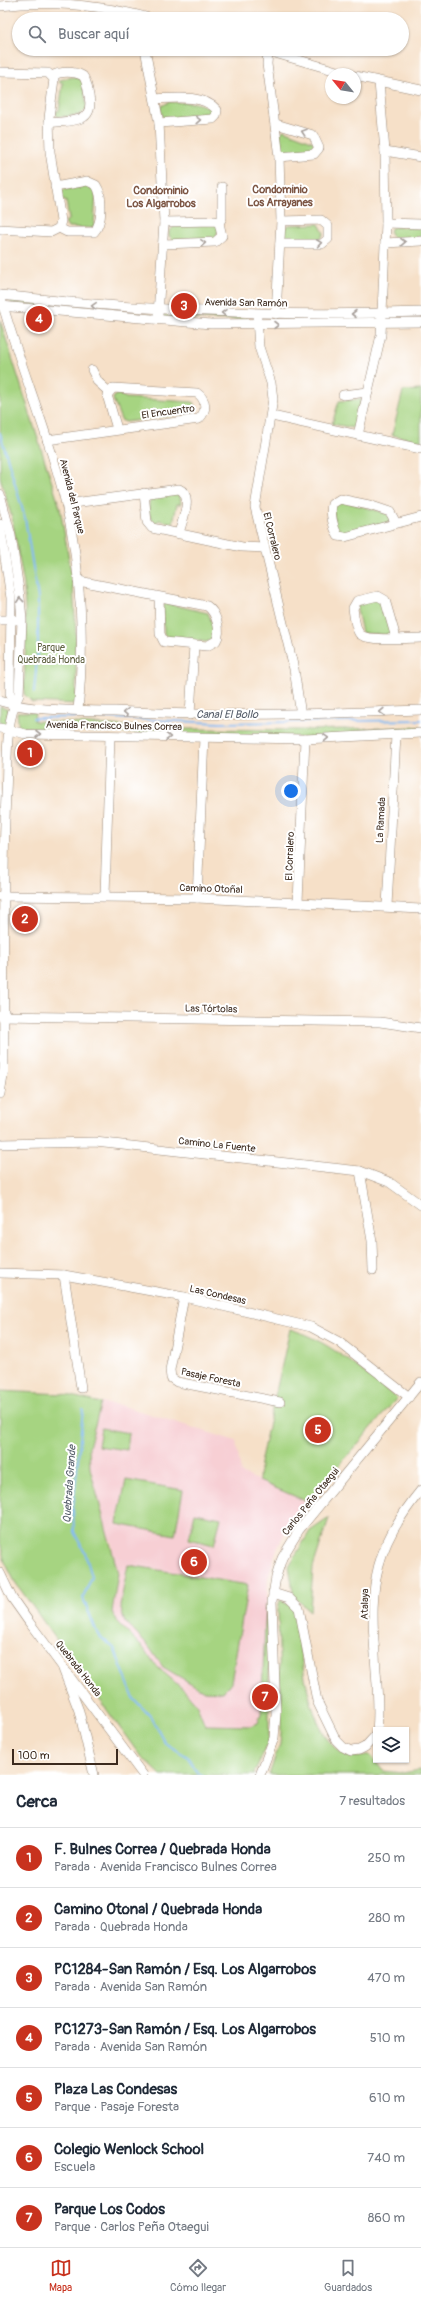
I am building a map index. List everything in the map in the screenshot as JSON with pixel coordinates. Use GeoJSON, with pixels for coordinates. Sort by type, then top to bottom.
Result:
{"type":"FeatureCollection","features":[{"type":"Feature","properties":{"kind":"street"},"geometry":{"type":"LineString","coordinates":[[0,6],[21,3],[67,2],[108,8],[121,12]]}},
{"type":"Feature","properties":{"kind":"street"},"geometry":{"type":"LineString","coordinates":[[146,56],[159,123],[164,222],[164,244],[158,320]]}},
{"type":"Feature","properties":{"kind":"street"},"geometry":{"type":"LineString","coordinates":[[265,56],[276,124],[279,157],[281,221],[276,314]]}},
{"type":"Feature","properties":{"kind":"street"},"geometry":{"type":"LineString","coordinates":[[285,56],[326,68]]}},
{"type":"Feature","properties":{"kind":"street"},"geometry":{"type":"LineString","coordinates":[[0,72],[48,73],[52,76],[55,84],[49,123],[50,156],[61,218],[59,228]]}},
{"type":"Feature","properties":{"kind":"street"},"geometry":{"type":"LineString","coordinates":[[49,123],[83,118],[89,113],[91,105],[83,76],[76,73],[59,73],[52,76]]}},
{"type":"Feature","properties":{"kind":"street"},"geometry":{"type":"LineString","coordinates":[[361,78],[421,90]]}},
{"type":"Feature","properties":{"kind":"street"},"geometry":{"type":"LineString","coordinates":[[358,435],[381,335],[386,223],[384,151],[379,82]]}},
{"type":"Feature","properties":{"kind":"street"},"geometry":{"type":"LineString","coordinates":[[155,99],[192,99],[208,102],[216,110],[216,116],[213,119],[159,123]]}},
{"type":"Feature","properties":{"kind":"street"},"geometry":{"type":"LineString","coordinates":[[276,124],[313,135],[319,148],[314,154],[279,157]]}},
{"type":"Feature","properties":{"kind":"street"},"geometry":{"type":"LineString","coordinates":[[384,151],[421,157]]}},
{"type":"Feature","properties":{"kind":"street"},"geometry":{"type":"LineString","coordinates":[[55,187],[87,181],[96,185],[99,192],[100,222],[94,232],[67,232],[59,228]]}},
{"type":"Feature","properties":{"kind":"street"},"geometry":{"type":"LineString","coordinates":[[219,223],[222,218],[222,187]]}},
{"type":"Feature","properties":{"kind":"street"},"geometry":{"type":"LineString","coordinates":[[280,244],[322,244],[328,239],[330,231],[328,226],[321,220],[281,221]]}},
{"type":"Feature","properties":{"kind":"street"},"geometry":{"type":"LineString","coordinates":[[164,222],[215,221],[222,227],[222,236],[215,242],[164,244]]}},
{"type":"Feature","properties":{"kind":"street"},"geometry":{"type":"LineString","coordinates":[[386,223],[421,224]]}},
{"type":"Feature","properties":{"kind":"street"},"geometry":{"type":"LineString","coordinates":[[0,229],[51,232],[59,228]]}},
{"type":"Feature","properties":{"kind":"street"},"geometry":{"type":"LineString","coordinates":[[385,243],[421,241]]}},
{"type":"Feature","properties":{"kind":"street","name":"Avenida San Ramón"},"geometry":{"type":"LineString","coordinates":[[0,295],[158,310],[257,314],[382,314],[421,312]]}},
{"type":"Feature","properties":{"kind":"street","name":"Avenida del Parque"},"geometry":{"type":"LineString","coordinates":[[0,295],[2,306],[66,504],[78,581],[80,618],[78,710]]}},
{"type":"Feature","properties":{"kind":"street"},"geometry":{"type":"LineString","coordinates":[[2,306],[158,320],[257,325],[421,322]]}},
{"type":"Feature","properties":{"kind":"street","name":"El Corralero"},"geometry":{"type":"LineString","coordinates":[[257,314],[261,357],[273,391],[272,416],[255,497],[257,518],[294,669],[301,715]]}},
{"type":"Feature","properties":{"kind":"street"},"geometry":{"type":"LineString","coordinates":[[92,370],[98,382],[108,391],[107,395],[117,429]]}},
{"type":"Feature","properties":{"kind":"street","name":"El Encuentro"},"geometry":{"type":"LineString","coordinates":[[46,440],[117,429],[199,419],[204,411],[205,405],[202,398],[197,393],[115,388],[108,391]]}},
{"type":"Feature","properties":{"kind":"street"},"geometry":{"type":"LineString","coordinates":[[343,395],[368,392]]}},
{"type":"Feature","properties":{"kind":"street"},"geometry":{"type":"LineString","coordinates":[[272,416],[421,449]]}},
{"type":"Feature","properties":{"kind":"street"},"geometry":{"type":"LineString","coordinates":[[66,504],[177,489],[184,492],[187,499],[179,533]]}},
{"type":"Feature","properties":{"kind":"street"},"geometry":{"type":"LineString","coordinates":[[144,493],[147,520],[150,526],[242,546],[265,548]]}},
{"type":"Feature","properties":{"kind":"street"},"geometry":{"type":"LineString","coordinates":[[0,494],[16,567],[17,620],[10,692],[14,704],[3,810],[2,1016],[4,1069],[0,1094]]}},
{"type":"Feature","properties":{"kind":"street"},"geometry":{"type":"LineString","coordinates":[[396,523],[390,512],[370,505],[340,499],[332,504],[334,524],[338,536],[345,537],[421,517]]}},
{"type":"Feature","properties":{"kind":"street"},"geometry":{"type":"LineString","coordinates":[[0,524],[17,620]]}},
{"type":"Feature","properties":{"kind":"street"},"geometry":{"type":"LineString","coordinates":[[78,581],[202,605],[213,611],[219,632],[217,639],[210,645],[167,644],[161,639],[159,597]]}},
{"type":"Feature","properties":{"kind":"street"},"geometry":{"type":"LineString","coordinates":[[396,638],[385,600],[378,596],[357,601],[353,608],[358,632],[361,636],[396,638],[421,638]]}},
{"type":"Feature","properties":{"kind":"street"},"geometry":{"type":"LineString","coordinates":[[0,620],[17,620]]}},
{"type":"Feature","properties":{"kind":"street"},"geometry":{"type":"LineString","coordinates":[[190,715],[194,645]]}},
{"type":"Feature","properties":{"kind":"street","name":"Avenida Francisco Bulnes Correa"},"geometry":{"type":"LineString","coordinates":[[0,701],[14,704],[78,710],[190,715],[301,715],[421,710]]}},
{"type":"Feature","properties":{"kind":"street","name":"Avenida Francisco Bulnes Correa"},"geometry":{"type":"LineString","coordinates":[[0,728],[10,732],[26,734],[305,740],[421,733]]}},
{"type":"Feature","properties":{"kind":"street","name":"La Ramada"},"geometry":{"type":"LineString","coordinates":[[387,906],[396,734]]}},
{"type":"Feature","properties":{"kind":"street"},"geometry":{"type":"LineString","coordinates":[[105,896],[110,736]]}},
{"type":"Feature","properties":{"kind":"street"},"geometry":{"type":"LineString","coordinates":[[197,898],[204,738]]}},
{"type":"Feature","properties":{"kind":"street","name":"El Corralero"},"geometry":{"type":"LineString","coordinates":[[298,902],[305,740]]}},
{"type":"Feature","properties":{"kind":"street","name":"Camino Otoñal"},"geometry":{"type":"LineString","coordinates":[[2,896],[197,898],[387,906],[421,909]]}},
{"type":"Feature","properties":{"kind":"street","name":"Las Tórtolas"},"geometry":{"type":"LineString","coordinates":[[2,1016],[380,1022],[421,1028]]}},
{"type":"Feature","properties":{"kind":"street","name":"Camino La Fuente"},"geometry":{"type":"LineString","coordinates":[[0,1144],[95,1142],[360,1171],[389,1182],[421,1205]]}},
{"type":"Feature","properties":{"kind":"street"},"geometry":{"type":"LineString","coordinates":[[360,1171],[372,1241],[373,1270]]}},
{"type":"Feature","properties":{"kind":"street","name":"Las Condesas"},"geometry":{"type":"LineString","coordinates":[[0,1273],[64,1275],[184,1297],[311,1327],[345,1347],[409,1397]]}},
{"type":"Feature","properties":{"kind":"street"},"geometry":{"type":"LineString","coordinates":[[64,1275],[81,1388]]}},
{"type":"Feature","properties":{"kind":"street","name":"Pasaje Foresta"},"geometry":{"type":"LineString","coordinates":[[184,1297],[170,1370],[171,1378],[176,1382],[280,1402]]}},
{"type":"Feature","properties":{"kind":"street","name":"Carlos Peña Otaegui"},"geometry":{"type":"LineString","coordinates":[[261,1774],[274,1738],[276,1714],[272,1614],[273,1593],[282,1558],[296,1534],[421,1382]]}},
{"type":"Feature","properties":{"kind":"street","name":"Atalaya"},"geometry":{"type":"LineString","coordinates":[[377,1727],[378,1690],[374,1645],[375,1578],[389,1536],[396,1523],[421,1490]]}},
{"type":"Feature","properties":{"kind":"street","name":"Quebrada Honda"},"geometry":{"type":"LineString","coordinates":[[0,1573],[12,1598],[144,1775]]}},
{"type":"Feature","properties":{"kind":"street"},"geometry":{"type":"LineString","coordinates":[[273,1593],[289,1598],[299,1608],[317,1701],[336,1740],[343,1747],[351,1751],[359,1750],[371,1743],[373,1740]]}},
{"type":"Feature","properties":{"kind":"street"},"geometry":{"type":"LineString","coordinates":[[60,1663],[79,1711],[94,1775]]}},
{"type":"Feature","properties":{"kind":"shaded area"},"geometry":{"type":"Polygon","coordinates":[[[101,1403],[120,1405],[236,1441],[241,1473],[308,1502],[285,1532],[275,1554],[268,1578],[261,1714],[258,1724],[250,1726],[205,1725],[197,1705],[184,1690],[154,1664],[144,1649],[118,1623],[112,1612],[116,1592],[112,1543],[105,1530],[90,1468],[89,1447],[101,1403]]]}},
{"type":"Feature","properties":{"kind":"green space"},"geometry":{"type":"Polygon","coordinates":[[[73,77],[81,79],[83,83],[87,108],[80,115],[58,117],[54,111],[59,111],[63,83],[59,82],[60,80],[73,77]]]}},
{"type":"Feature","properties":{"kind":"green space"},"geometry":{"type":"Polygon","coordinates":[[[169,102],[195,103],[212,108],[213,113],[210,116],[163,117],[160,107],[169,102]]]}},
{"type":"Feature","properties":{"kind":"green space","name":"Condominio Los Arrayanes"},"geometry":{"type":"Polygon","coordinates":[[[283,130],[314,142],[314,151],[284,153],[282,151],[280,134],[283,130]]]}},
{"type":"Feature","properties":{"kind":"green space"},"geometry":{"type":"Polygon","coordinates":[[[88,186],[96,192],[94,226],[91,228],[68,227],[65,222],[69,219],[66,201],[62,199],[61,190],[88,186]]]}},
{"type":"Feature","properties":{"kind":"green space","name":"Condominio Los Algarrobos"},"geometry":{"type":"Polygon","coordinates":[[[215,224],[219,228],[215,240],[173,240],[169,236],[169,232],[174,226],[215,224]]]}},
{"type":"Feature","properties":{"kind":"green space","name":"Condominio Los Arrayanes"},"geometry":{"type":"Polygon","coordinates":[[[319,224],[324,233],[320,240],[288,240],[284,236],[284,229],[289,225],[319,224]]]}},
{"type":"Feature","properties":{"kind":"green space"},"geometry":{"type":"Polygon","coordinates":[[[391,228],[421,228],[421,238],[394,239],[390,233],[391,228]]]}},
{"type":"Feature","properties":{"kind":"green space"},"geometry":{"type":"Polygon","coordinates":[[[12,300],[154,315],[12,304],[10,302],[12,300]]]}},
{"type":"Feature","properties":{"kind":"green space"},"geometry":{"type":"Polygon","coordinates":[[[162,315],[247,318],[249,320],[163,318],[162,315]]]}},
{"type":"Feature","properties":{"kind":"green space","name":"Parque Quebrada Honda"},"geometry":{"type":"Polygon","coordinates":[[[0,320],[60,508],[73,583],[76,637],[76,704],[32,702],[24,694],[26,632],[24,585],[12,518],[0,477],[0,320]]]}},
{"type":"Feature","properties":{"kind":"green space"},"geometry":{"type":"Polygon","coordinates":[[[421,390],[421,441],[392,435],[403,391],[421,390]]]}},
{"type":"Feature","properties":{"kind":"green space"},"geometry":{"type":"Polygon","coordinates":[[[119,394],[126,398],[193,402],[196,409],[193,413],[126,422],[121,420],[113,399],[115,395],[119,394]]]}},
{"type":"Feature","properties":{"kind":"green space"},"geometry":{"type":"Polygon","coordinates":[[[361,399],[354,428],[332,424],[339,401],[361,399]]]}},
{"type":"Feature","properties":{"kind":"green space"},"geometry":{"type":"Polygon","coordinates":[[[175,493],[180,496],[181,504],[177,504],[173,523],[158,520],[157,525],[150,516],[150,500],[152,497],[175,493]]]}},
{"type":"Feature","properties":{"kind":"green space"},"geometry":{"type":"Polygon","coordinates":[[[343,501],[389,514],[393,521],[343,537],[335,530],[333,505],[343,501]]]}},
{"type":"Feature","properties":{"kind":"green space"},"geometry":{"type":"Polygon","coordinates":[[[383,599],[394,635],[362,633],[357,609],[361,600],[383,599]]]}},
{"type":"Feature","properties":{"kind":"green space"},"geometry":{"type":"Polygon","coordinates":[[[165,603],[208,613],[214,629],[212,639],[207,642],[167,637],[164,634],[163,605],[165,603]]]}},
{"type":"Feature","properties":{"kind":"green space"},"geometry":{"type":"Polygon","coordinates":[[[0,706],[9,709],[6,727],[0,725],[0,706]]]}},
{"type":"Feature","properties":{"kind":"green space"},"geometry":{"type":"Polygon","coordinates":[[[17,712],[35,712],[34,721],[186,729],[305,730],[421,727],[421,732],[305,738],[19,730],[17,712]]]}},
{"type":"Feature","properties":{"kind":"green space"},"geometry":{"type":"Polygon","coordinates":[[[290,1329],[320,1342],[333,1350],[397,1398],[308,1502],[259,1481],[260,1463],[290,1329]]]}},
{"type":"Feature","properties":{"kind":"green space"},"geometry":{"type":"Polygon","coordinates":[[[0,1391],[63,1394],[101,1403],[89,1447],[90,1468],[118,1573],[112,1612],[118,1623],[144,1649],[154,1664],[184,1690],[197,1705],[205,1725],[250,1726],[258,1723],[261,1714],[266,1604],[269,1659],[269,1741],[254,1773],[255,1775],[161,1775],[138,1753],[15,1582],[5,1562],[0,1544],[0,1391]]]}},
{"type":"Feature","properties":{"kind":"green space"},"geometry":{"type":"Polygon","coordinates":[[[101,1428],[129,1433],[127,1450],[98,1446],[101,1428]]]}},
{"type":"Feature","properties":{"kind":"green space"},"geometry":{"type":"Polygon","coordinates":[[[126,1480],[183,1490],[175,1535],[117,1524],[126,1480]]]}},
{"type":"Feature","properties":{"kind":"green space"},"geometry":{"type":"Polygon","coordinates":[[[195,1513],[221,1518],[214,1545],[189,1539],[195,1513]]]}},
{"type":"Feature","properties":{"kind":"green space"},"geometry":{"type":"Polygon","coordinates":[[[329,1518],[313,1567],[310,1611],[294,1597],[289,1566],[310,1531],[329,1518]]]}},
{"type":"Feature","properties":{"kind":"green space"},"geometry":{"type":"Polygon","coordinates":[[[128,1565],[248,1585],[231,1682],[223,1692],[204,1691],[163,1667],[149,1647],[125,1622],[120,1606],[128,1565]]]}},
{"type":"Feature","properties":{"kind":"green space"},"geometry":{"type":"Polygon","coordinates":[[[280,1600],[293,1607],[305,1678],[312,1704],[321,1728],[333,1746],[349,1756],[370,1755],[373,1759],[373,1763],[376,1763],[383,1771],[402,1773],[421,1770],[421,1775],[269,1775],[280,1744],[281,1733],[278,1609],[280,1600]]]}},
{"type":"Feature","properties":{"kind":"waterway"},"geometry":{"type":"LineString","coordinates":[[0,433],[25,518],[38,598],[38,648],[34,692]]}},
{"type":"Feature","properties":{"kind":"waterway","name":"Canal El Bollo"},"geometry":{"type":"LineString","coordinates":[[33,718],[88,717],[220,723],[421,720]]}},
{"type":"Feature","properties":{"kind":"waterway","name":"Quebrada Grande"},"geometry":{"type":"LineString","coordinates":[[83,1410],[73,1509],[74,1532],[85,1553],[92,1577],[83,1598],[98,1635],[114,1648],[134,1699],[152,1718],[165,1743],[188,1757],[198,1773],[202,1775]]}},
{"type":"Feature","properties":{"kind":"place","name":"PC1284-San Ramón / Esq. Los Algarrobos"},"geometry":{"type":"Point","coordinates":[184,306]}},
{"type":"Feature","properties":{"kind":"place","name":"PC1273-San Ramón / Esq. Los Algarrobos"},"geometry":{"type":"Point","coordinates":[39,319]}},
{"type":"Feature","properties":{"kind":"place","name":"F. Bulnes Correa / Quebrada Honda"},"geometry":{"type":"Point","coordinates":[30,753]}},
{"type":"Feature","properties":{"kind":"place","name":"Camino Otonal / Quebrada Honda"},"geometry":{"type":"Point","coordinates":[25,919]}},
{"type":"Feature","properties":{"kind":"place","name":"Plaza Las Condesas"},"geometry":{"type":"Point","coordinates":[318,1430]}},
{"type":"Feature","properties":{"kind":"place","name":"Colegio Wenlock School"},"geometry":{"type":"Point","coordinates":[194,1562]}},
{"type":"Feature","properties":{"kind":"place","name":"Parque Los Codos"},"geometry":{"type":"Point","coordinates":[265,1697]}},
{"type":"Feature","properties":{"kind":"district","name":"Condominio Los Arrayanes"},"geometry":{"type":"Point","coordinates":[280,195]}},
{"type":"Feature","properties":{"kind":"district","name":"Condominio Los Algarrobos"},"geometry":{"type":"Point","coordinates":[161,196]}}]}
